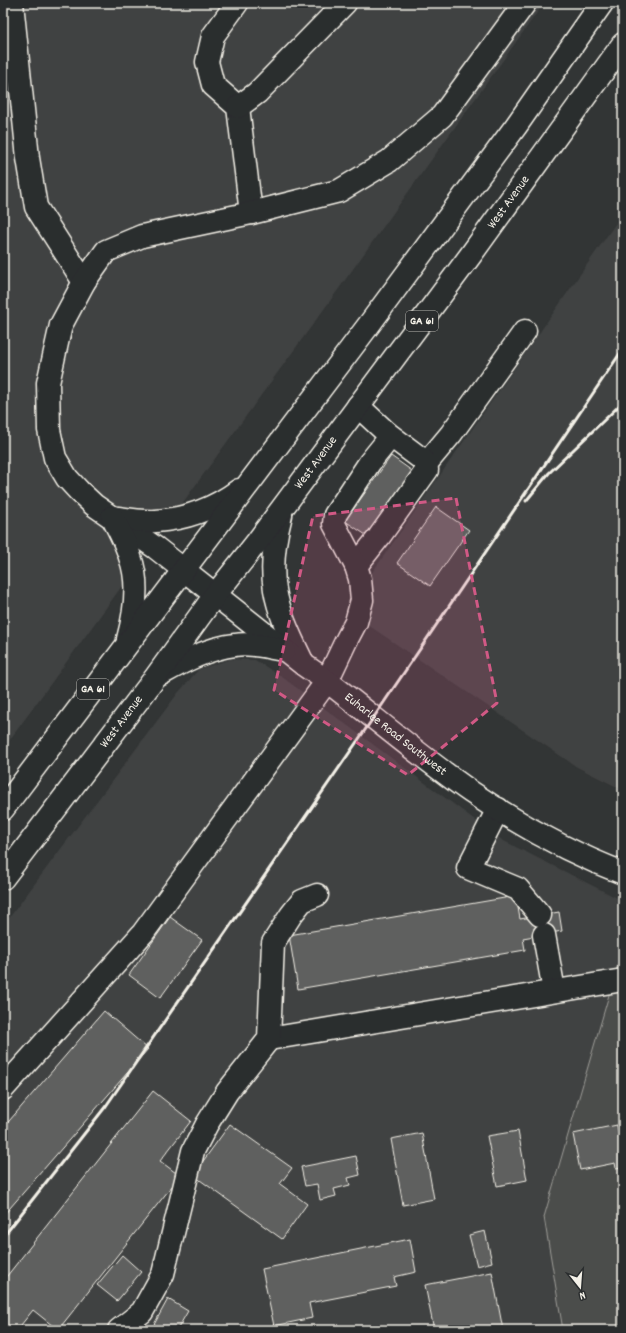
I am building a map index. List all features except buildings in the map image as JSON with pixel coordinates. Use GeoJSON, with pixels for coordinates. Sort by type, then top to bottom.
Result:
{"type":"FeatureCollection","features":[{"type":"Feature","properties":{"kind":"main road"},"geometry":{"type":"LineString","coordinates":[[12,3],[28,158],[36,207],[84,282]]}},
{"type":"Feature","properties":{"kind":"main road"},"geometry":{"type":"LineString","coordinates":[[237,3],[213,36],[208,62],[213,85],[238,107],[251,213]]}},
{"type":"Feature","properties":{"kind":"main road"},"geometry":{"type":"LineString","coordinates":[[238,107],[257,93],[345,3]]}},
{"type":"Feature","properties":{"kind":"main road","name":"Euharlee Road Southwest"},"geometry":{"type":"LineString","coordinates":[[525,3],[442,116],[390,161],[339,191],[251,213],[142,236],[106,251],[84,282],[61,325],[48,383],[49,430],[55,458],[67,478],[84,496],[156,548],[304,665],[470,791],[498,810],[564,846],[623,873]]}},
{"type":"Feature","properties":{"kind":"main road","name":"GA 61"},"geometry":{"type":"LineString","coordinates":[[3,809],[368,326],[516,126],[602,3]]}},
{"type":"Feature","properties":{"kind":"main road","name":"West Avenue"},"geometry":{"type":"LineString","coordinates":[[3,878],[155,678],[215,595],[475,250],[623,44]]}},
{"type":"Feature","properties":{"kind":"main road"},"geometry":{"type":"LineString","coordinates":[[426,464],[451,434],[525,331]]}},
{"type":"Feature","properties":{"kind":"main road"},"geometry":{"type":"LineString","coordinates":[[356,566],[379,537],[427,470],[426,464],[423,460],[387,433],[358,406]]}},
{"type":"Feature","properties":{"kind":"main road"},"geometry":{"type":"LineString","coordinates":[[3,1089],[143,932],[327,681],[356,622],[362,600],[360,579],[356,566],[334,524],[335,515],[370,462],[387,441],[387,433]]}},
{"type":"Feature","properties":{"kind":"main road"},"geometry":{"type":"LineString","coordinates":[[112,517],[155,521],[181,518],[227,499],[252,479]]}},
{"type":"Feature","properties":{"kind":"main road"},"geometry":{"type":"LineString","coordinates":[[284,505],[275,538],[272,560],[273,578],[278,606],[288,632],[304,665]]}},
{"type":"Feature","properties":{"kind":"main road"},"geometry":{"type":"LineString","coordinates":[[112,517],[131,558],[135,578],[136,599],[134,618],[126,645]]}},
{"type":"Feature","properties":{"kind":"main road"},"geometry":{"type":"LineString","coordinates":[[155,678],[176,665],[194,657],[236,644],[259,646],[286,651]]}},
{"type":"Feature","properties":{"kind":"main road"},"geometry":{"type":"LineString","coordinates":[[498,810],[468,868],[518,889],[542,925],[554,991]]}},
{"type":"Feature","properties":{"kind":"main road"},"geometry":{"type":"LineString","coordinates":[[119,1330],[142,1312],[162,1274],[193,1151],[207,1124],[227,1092],[269,1039],[273,943],[291,914],[302,901],[317,895]]}},
{"type":"Feature","properties":{"kind":"main road"},"geometry":{"type":"LineString","coordinates":[[269,1039],[623,980]]}},
{"type":"Feature","properties":{"kind":"highlighted area"},"geometry":{"type":"Polygon","coordinates":[[[456,498],[497,703],[408,775],[274,690],[313,516],[456,498]]]}},
{"type":"Feature","properties":{"kind":"shaded area"},"geometry":{"type":"Polygon","coordinates":[[[3,3],[544,3],[335,294],[3,749],[3,3]]]}},
{"type":"Feature","properties":{"kind":"shaded area"},"geometry":{"type":"Polygon","coordinates":[[[623,213],[623,790],[577,767],[346,610],[623,213]]]}},
{"type":"Feature","properties":{"kind":"shaded area"},"geometry":{"type":"Polygon","coordinates":[[[231,659],[255,660],[282,677],[502,840],[623,901],[623,947],[544,1217],[563,1330],[3,1330],[3,926],[178,693],[199,669],[231,659]]]}},
{"type":"Feature","properties":{"kind":"shaded area"},"geometry":{"type":"Polygon","coordinates":[[[623,947],[623,1330],[563,1330],[544,1217],[623,947]]]}},
{"type":"Feature","properties":{"kind":"railway"},"geometry":{"type":"LineString","coordinates":[[3,1237],[106,1106],[374,717],[623,349]]}},
{"type":"Feature","properties":{"kind":"railway"},"geometry":{"type":"LineString","coordinates":[[526,501],[549,473],[623,402]]}}]}
